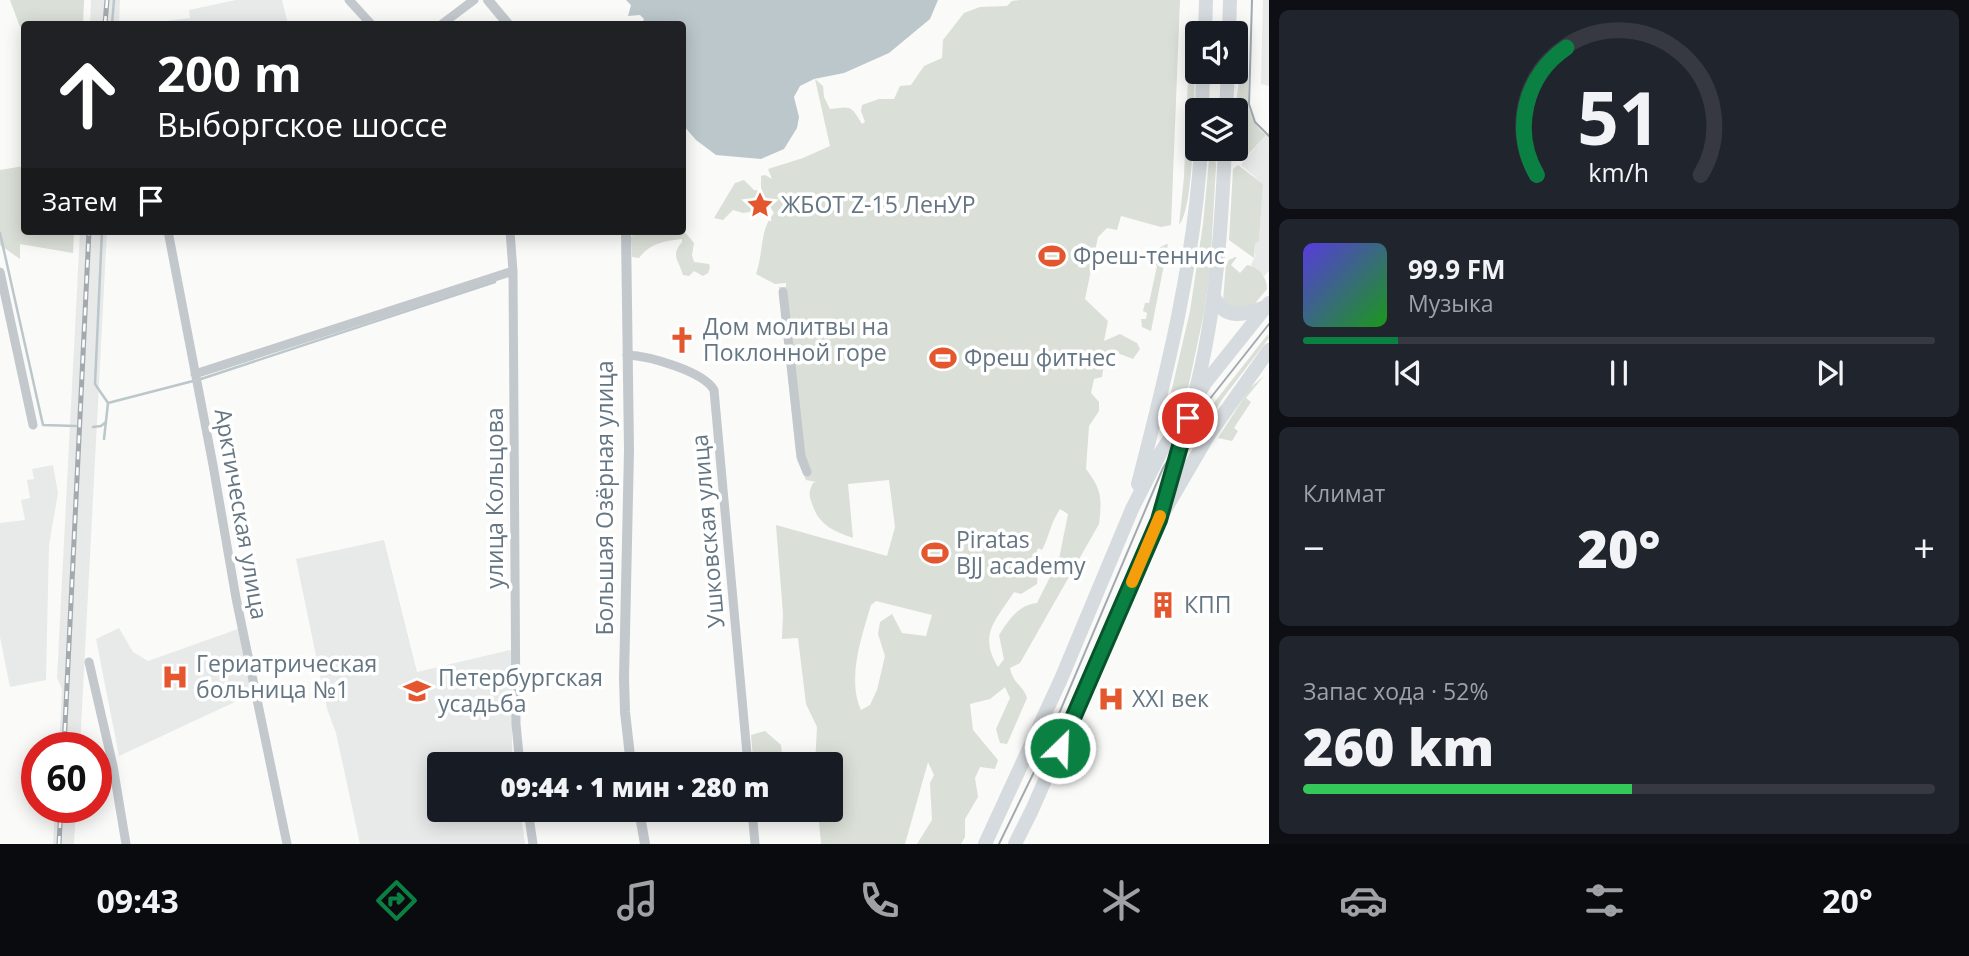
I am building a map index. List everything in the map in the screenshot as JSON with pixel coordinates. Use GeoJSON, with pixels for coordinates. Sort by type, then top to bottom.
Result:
{"type":"FeatureCollection","features":[{"type":"Feature","properties":{"kind":"main road"},"geometry":{"type":"LineString","coordinates":[[1205,21],[1206,0]]}},
{"type":"Feature","properties":{"kind":"main road"},"geometry":{"type":"LineString","coordinates":[[1229,21],[1230,0]]}},
{"type":"Feature","properties":{"kind":"main road"},"geometry":{"type":"LineString","coordinates":[[1132,509],[1179,318],[1192,236],[1199,161]]}},
{"type":"Feature","properties":{"kind":"main road"},"geometry":{"type":"LineString","coordinates":[[1159,520],[1193,403],[1214,297],[1221,241],[1224,161]]}},
{"type":"Feature","properties":{"kind":"main road"},"geometry":{"type":"LineString","coordinates":[[1214,297],[1221,308],[1234,315],[1268,308]]}},
{"type":"Feature","properties":{"kind":"main road"},"geometry":{"type":"LineString","coordinates":[[985,844],[1061,679],[1132,509],[1161,453],[1193,403],[1268,308]]}},
{"type":"Feature","properties":{"kind":"main road"},"geometry":{"type":"LineString","coordinates":[[1015,844],[1048,775],[1159,520],[1208,436],[1266,356]]}},
{"type":"Feature","properties":{"kind":"street"},"geometry":{"type":"LineString","coordinates":[[349,0],[368,21]]}},
{"type":"Feature","properties":{"kind":"street"},"geometry":{"type":"LineString","coordinates":[[446,21],[474,0]]}},
{"type":"Feature","properties":{"kind":"street"},"geometry":{"type":"LineString","coordinates":[[488,0],[506,21]]}},
{"type":"Feature","properties":{"kind":"street","name":"Арктическая улица"},"geometry":{"type":"LineString","coordinates":[[169,235],[236,598],[287,844]]}},
{"type":"Feature","properties":{"kind":"street","name":"улица Кольцова"},"geometry":{"type":"LineString","coordinates":[[510,235],[513,271],[516,724],[519,752]]}},
{"type":"Feature","properties":{"kind":"street","name":"Большая Озёрная улица"},"geometry":{"type":"LineString","coordinates":[[626,235],[629,450],[624,689],[630,752]]}},
{"type":"Feature","properties":{"kind":"street"},"geometry":{"type":"LineString","coordinates":[[195,374],[513,271]]}},
{"type":"Feature","properties":{"kind":"street"},"geometry":{"type":"LineString","coordinates":[[0,272],[33,425]]}},
{"type":"Feature","properties":{"kind":"street"},"geometry":{"type":"LineString","coordinates":[[783,292],[801,456],[807,472]]}},
{"type":"Feature","properties":{"kind":"street","name":"Ушковская улица"},"geometry":{"type":"LineString","coordinates":[[627,355],[672,365],[709,381],[714,390],[747,752]]}},
{"type":"Feature","properties":{"kind":"street"},"geometry":{"type":"LineString","coordinates":[[89,662],[113,766],[126,844]]}},
{"type":"Feature","properties":{"kind":"street"},"geometry":{"type":"LineString","coordinates":[[530,822],[533,844]]}},
{"type":"Feature","properties":{"kind":"street"},"geometry":{"type":"LineString","coordinates":[[641,822],[645,844]]}},
{"type":"Feature","properties":{"kind":"street"},"geometry":{"type":"LineString","coordinates":[[753,822],[755,844]]}},
{"type":"Feature","properties":{"kind":"shaded area"},"geometry":{"type":"Polygon","coordinates":[[[10,0],[84,0],[83,21],[21,21],[20,27],[10,0]]]}},
{"type":"Feature","properties":{"kind":"shaded area"},"geometry":{"type":"Polygon","coordinates":[[[91,0],[120,0],[119,21],[90,21],[91,0]]]}},
{"type":"Feature","properties":{"kind":"shaded area"},"geometry":{"type":"Polygon","coordinates":[[[236,0],[282,0],[287,21],[166,21],[190,18],[189,10],[236,0]]]}},
{"type":"Feature","properties":{"kind":"shaded area"},"geometry":{"type":"Polygon","coordinates":[[[626,0],[938,0],[930,19],[889,53],[844,73],[814,79],[800,86],[794,97],[799,117],[797,128],[784,149],[761,159],[716,155],[686,128],[686,21],[643,21],[640,15],[628,16],[631,5],[626,0]]]}},
{"type":"Feature","properties":{"kind":"shaded area"},"geometry":{"type":"Polygon","coordinates":[[[1020,0],[1180,0],[1171,225],[1161,227],[1121,216],[1117,230],[1107,228],[1098,237],[1085,299],[1108,321],[1104,341],[1120,334],[1137,343],[1140,349],[1133,359],[1112,351],[1104,363],[1102,377],[1094,379],[1091,393],[1099,402],[1099,411],[1089,426],[1086,469],[1100,495],[1099,524],[1020,663],[1010,668],[1027,698],[1007,744],[1000,743],[996,729],[1010,698],[1005,687],[990,699],[970,704],[973,730],[998,760],[995,769],[980,767],[975,778],[978,797],[965,819],[965,837],[961,844],[917,844],[932,820],[930,783],[934,775],[928,762],[905,844],[821,844],[819,822],[843,822],[843,752],[816,752],[817,727],[806,704],[798,638],[782,639],[783,614],[776,525],[887,556],[895,527],[889,480],[848,484],[853,538],[830,528],[817,515],[810,493],[813,483],[816,482],[806,480],[797,460],[779,287],[786,287],[786,283],[775,284],[756,274],[766,227],[774,213],[768,203],[761,202],[756,211],[743,213],[733,210],[723,220],[714,218],[735,183],[744,180],[754,190],[761,191],[761,176],[772,179],[768,169],[830,146],[815,79],[823,86],[824,97],[830,109],[849,108],[862,124],[865,122],[862,105],[879,99],[894,99],[900,86],[911,85],[924,66],[942,58],[943,40],[964,13],[980,7],[1007,6],[1012,1],[1020,0]],[[1060,509],[1042,550],[1038,548],[1033,562],[1038,568],[1037,584],[1021,594],[1014,592],[996,619],[990,645],[998,667],[1004,659],[999,635],[1019,610],[1037,603],[1059,559],[1068,514],[1060,509]],[[876,601],[871,605],[855,672],[861,710],[870,705],[877,690],[885,656],[878,634],[880,622],[892,614],[902,633],[926,636],[932,615],[876,601]]]}},
{"type":"Feature","properties":{"kind":"shaded area"},"geometry":{"type":"Polygon","coordinates":[[[1263,0],[1269,0],[1269,86],[1261,84],[1263,0]]]}},
{"type":"Feature","properties":{"kind":"shaded area"},"geometry":{"type":"Polygon","coordinates":[[[1248,79],[1252,116],[1266,135],[1248,155],[1248,98],[1237,98],[1239,84],[1248,84],[1248,79]]]}},
{"type":"Feature","properties":{"kind":"shaded area"},"geometry":{"type":"Polygon","coordinates":[[[1188,84],[1194,84],[1194,98],[1187,98],[1188,84]]]}},
{"type":"Feature","properties":{"kind":"shaded area"},"geometry":{"type":"Polygon","coordinates":[[[1269,131],[1269,271],[1264,276],[1251,265],[1255,256],[1255,244],[1259,241],[1263,184],[1241,165],[1248,161],[1248,156],[1269,131]]]}},
{"type":"Feature","properties":{"kind":"shaded area"},"geometry":{"type":"Polygon","coordinates":[[[1185,152],[1185,161],[1192,161],[1191,171],[1185,214],[1179,225],[1185,152]]]}},
{"type":"Feature","properties":{"kind":"shaded area"},"geometry":{"type":"Polygon","coordinates":[[[1209,161],[1216,161],[1210,271],[1204,313],[1188,388],[1163,427],[1190,311],[1209,161]]]}},
{"type":"Feature","properties":{"kind":"shaded area"},"geometry":{"type":"Polygon","coordinates":[[[1238,165],[1263,184],[1259,241],[1255,244],[1254,258],[1229,240],[1233,169],[1238,165]]]}},
{"type":"Feature","properties":{"kind":"shaded area"},"geometry":{"type":"Polygon","coordinates":[[[21,166],[21,235],[74,235],[73,253],[20,244],[20,259],[0,245],[0,170],[21,166]]]}},
{"type":"Feature","properties":{"kind":"shaded area"},"geometry":{"type":"Polygon","coordinates":[[[686,234],[694,243],[694,262],[709,264],[708,273],[703,276],[694,271],[689,276],[683,275],[676,258],[682,239],[658,244],[639,258],[632,257],[631,237],[686,234]]]}},
{"type":"Feature","properties":{"kind":"shaded area"},"geometry":{"type":"Polygon","coordinates":[[[80,235],[107,235],[81,732],[60,732],[62,689],[57,678],[80,235]]]}},
{"type":"Feature","properties":{"kind":"shaded area"},"geometry":{"type":"Polygon","coordinates":[[[1168,244],[1151,331],[1142,327],[1141,319],[1146,319],[1147,313],[1143,311],[1145,303],[1149,303],[1157,266],[1153,265],[1155,254],[1168,244]]]}},
{"type":"Feature","properties":{"kind":"shaded area"},"geometry":{"type":"Polygon","coordinates":[[[1235,257],[1231,265],[1240,273],[1247,265],[1255,268],[1264,277],[1267,285],[1267,289],[1251,308],[1239,313],[1223,301],[1226,264],[1235,257]]]}},
{"type":"Feature","properties":{"kind":"shaded area"},"geometry":{"type":"Polygon","coordinates":[[[1268,334],[1269,338],[1223,398],[1189,450],[1191,434],[1195,427],[1268,334]]]}},
{"type":"Feature","properties":{"kind":"shaded area"},"geometry":{"type":"Polygon","coordinates":[[[1264,376],[1246,398],[1251,402],[1234,428],[1238,431],[1232,441],[1218,438],[1250,388],[1264,376]]]}},
{"type":"Feature","properties":{"kind":"shaded area"},"geometry":{"type":"Polygon","coordinates":[[[53,465],[58,493],[49,545],[46,680],[10,687],[0,637],[0,523],[25,520],[21,500],[30,498],[27,480],[34,479],[32,469],[53,465]]]}},
{"type":"Feature","properties":{"kind":"shaded area","name":"Петербургская усадьба"},"geometry":{"type":"Polygon","coordinates":[[[384,540],[417,672],[510,650],[512,752],[427,752],[427,822],[522,822],[525,844],[360,844],[336,733],[327,709],[296,559],[384,540]]]}},
{"type":"Feature","properties":{"kind":"shaded area","name":"Гериатрическая больница №1"},"geometry":{"type":"Polygon","coordinates":[[[119,628],[133,652],[148,661],[238,629],[252,694],[119,756],[96,639],[119,628]]]}},
{"type":"Feature","properties":{"kind":"shaded area"},"geometry":{"type":"Polygon","coordinates":[[[765,731],[781,745],[782,752],[752,752],[751,735],[765,731]]]}},
{"type":"Feature","properties":{"kind":"shaded area"},"geometry":{"type":"Polygon","coordinates":[[[54,823],[75,823],[74,844],[53,844],[54,823]]]}},
{"type":"Feature","properties":{"kind":"waterway"},"geometry":{"type":"LineString","coordinates":[[112,21],[114,0]]}},
{"type":"Feature","properties":{"kind":"waterway"},"geometry":{"type":"LineString","coordinates":[[0,233],[43,425],[76,426]]}},
{"type":"Feature","properties":{"kind":"waterway"},"geometry":{"type":"LineString","coordinates":[[102,235],[95,384],[108,403],[104,439]]}},
{"type":"Feature","properties":{"kind":"waterway"},"geometry":{"type":"LineString","coordinates":[[201,379],[495,282]]}},
{"type":"Feature","properties":{"kind":"waterway"},"geometry":{"type":"LineString","coordinates":[[108,403],[193,381]]}},
{"type":"Feature","properties":{"kind":"waterway"},"geometry":{"type":"LineString","coordinates":[[93,427],[106,422]]}},
{"type":"Feature","properties":{"kind":"tram line"},"geometry":{"type":"LineString","coordinates":[[1252,0],[1249,104],[1255,122],[1269,136]]}},
{"type":"Feature","properties":{"kind":"tram line"},"geometry":{"type":"LineString","coordinates":[[999,844],[1036,768],[1163,468],[1190,424],[1269,324]]}},
{"type":"Feature","properties":{"kind":"railway"},"geometry":{"type":"LineString","coordinates":[[105,21],[107,0]]}},
{"type":"Feature","properties":{"kind":"railway"},"geometry":{"type":"LineString","coordinates":[[65,732],[89,235]]}},
{"type":"Feature","properties":{"kind":"railway"},"geometry":{"type":"LineString","coordinates":[[59,844],[60,823]]}},
{"type":"Feature","properties":{"kind":"slow traffic"},"geometry":{"type":"LineString","coordinates":[[1132,582],[1160,516]]}},
{"type":"Feature","properties":{"kind":"place","name":"ЖБОТ Z-15 ЛенУР"},"geometry":{"type":"Point","coordinates":[760,205]}},
{"type":"Feature","properties":{"kind":"place","name":"Фреш-теннис"},"geometry":{"type":"Point","coordinates":[1052,256]}},
{"type":"Feature","properties":{"kind":"place","name":"Дом молитвы на Поклонной горе"},"geometry":{"type":"Point","coordinates":[682,340]}},
{"type":"Feature","properties":{"kind":"place","name":"Фреш фитнес"},"geometry":{"type":"Point","coordinates":[943,358]}},
{"type":"Feature","properties":{"kind":"place","name":"Piratas BJJ academy"},"geometry":{"type":"Point","coordinates":[935,553]}},
{"type":"Feature","properties":{"kind":"place","name":"КПП"},"geometry":{"type":"Point","coordinates":[1163,605]}},
{"type":"Feature","properties":{"kind":"place","name":"Гериатрическая больница №1"},"geometry":{"type":"Point","coordinates":[175,677]}},
{"type":"Feature","properties":{"kind":"place","name":"Петербургская усадьба"},"geometry":{"type":"Point","coordinates":[417,691]}},
{"type":"Feature","properties":{"kind":"place","name":"XXI век"},"geometry":{"type":"Point","coordinates":[1111,699]}},
{"type":"Feature","properties":{"kind":"route"},"geometry":{"type":"LineString","coordinates":[[1060,748],[1159,520],[1188,418]]}}]}
